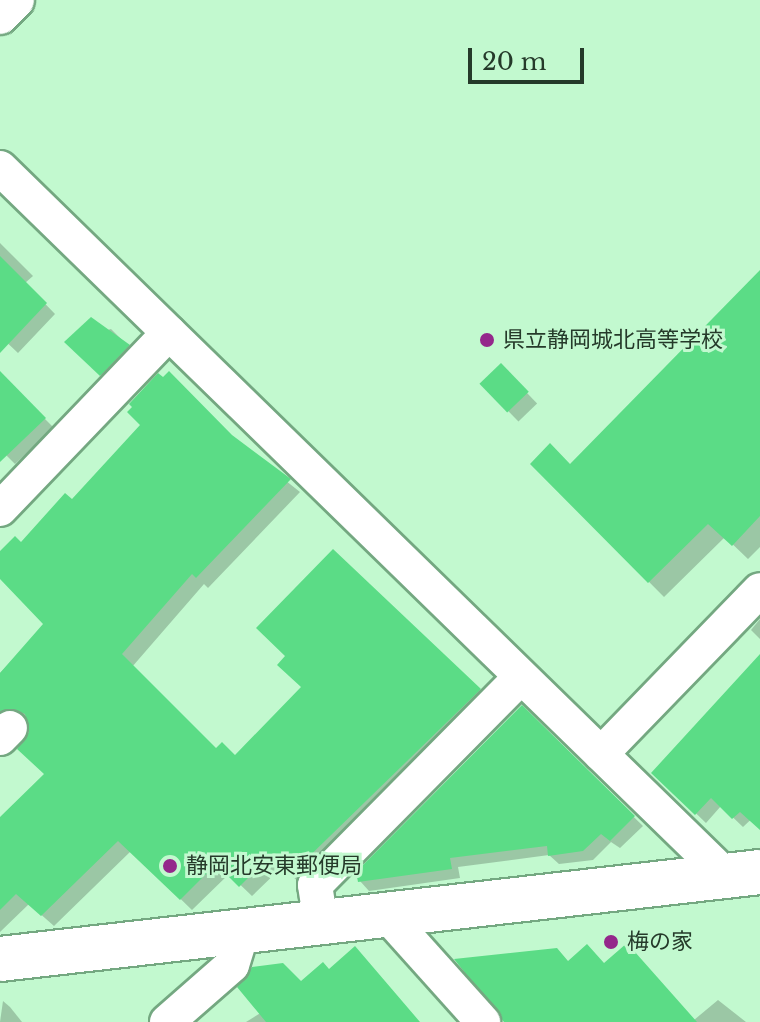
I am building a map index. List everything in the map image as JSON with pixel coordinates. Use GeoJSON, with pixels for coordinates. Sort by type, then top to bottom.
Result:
{"type":"FeatureCollection","features":[{"type":"Feature","properties":{"kind":"street"},"geometry":{"type":"LineString","coordinates":[[0,17],[17,0]]}},
{"type":"Feature","properties":{"kind":"street"},"geometry":{"type":"LineString","coordinates":[[0,168],[601,754],[743,874]]}},
{"type":"Feature","properties":{"kind":"street"},"geometry":{"type":"LineString","coordinates":[[0,509],[169,333]]}},
{"type":"Feature","properties":{"kind":"street"},"geometry":{"type":"LineString","coordinates":[[601,754],[760,590]]}},
{"type":"Feature","properties":{"kind":"street"},"geometry":{"type":"LineString","coordinates":[[321,923],[315,885],[521,677]]}},
{"type":"Feature","properties":{"kind":"street"},"geometry":{"type":"LineString","coordinates":[[0,959],[743,874]]}},
{"type":"Feature","properties":{"kind":"street"},"geometry":{"type":"LineString","coordinates":[[387,915],[483,1022]]}},
{"type":"Feature","properties":{"kind":"street"},"geometry":{"type":"LineString","coordinates":[[181,1017],[232,965],[242,932]]}},
{"type":"Feature","properties":{"kind":"building"},"geometry":{"type":"Polygon","coordinates":[[[0,256],[47,303],[0,353],[0,256]]]}},
{"type":"Feature","properties":{"kind":"building"},"geometry":{"type":"Polygon","coordinates":[[[760,270],[760,516],[732,546],[708,524],[648,583],[530,464],[550,443],[570,464],[760,270]]]}},
{"type":"Feature","properties":{"kind":"building"},"geometry":{"type":"Polygon","coordinates":[[[91,317],[130,345],[100,376],[64,342],[91,317]]]}},
{"type":"Feature","properties":{"kind":"building"},"geometry":{"type":"Polygon","coordinates":[[[501,363],[529,392],[507,413],[479,384],[501,363]]]}},
{"type":"Feature","properties":{"kind":"building"},"geometry":{"type":"Polygon","coordinates":[[[0,371],[46,418],[0,462],[0,371]]]}},
{"type":"Feature","properties":{"kind":"building"},"geometry":{"type":"Polygon","coordinates":[[[169,371],[232,435],[291,479],[196,578],[192,574],[122,654],[216,748],[222,742],[235,755],[301,687],[277,665],[285,656],[256,628],[333,549],[481,689],[290,875],[269,857],[239,887],[216,864],[180,900],[118,841],[41,916],[16,894],[0,910],[0,817],[44,774],[17,749],[29,732],[25,714],[14,709],[0,711],[0,673],[43,624],[0,579],[0,551],[15,536],[21,542],[65,493],[72,499],[140,425],[127,412],[132,407],[129,404],[158,373],[163,377],[169,371]]]}},
{"type":"Feature","properties":{"kind":"building"},"geometry":{"type":"Polygon","coordinates":[[[760,654],[760,830],[740,812],[732,819],[711,798],[695,815],[651,773],[760,654]]]}},
{"type":"Feature","properties":{"kind":"building"},"geometry":{"type":"Polygon","coordinates":[[[522,705],[635,816],[610,841],[601,834],[583,851],[548,856],[547,846],[450,858],[452,869],[358,882],[356,872],[522,705]]]}},
{"type":"Feature","properties":{"kind":"building"},"geometry":{"type":"Polygon","coordinates":[[[627,943],[697,1022],[504,1022],[454,959],[557,948],[568,961],[587,944],[604,963],[627,943]]]}},
{"type":"Feature","properties":{"kind":"building"},"geometry":{"type":"Polygon","coordinates":[[[355,946],[420,1022],[266,1022],[237,987],[252,967],[283,963],[301,981],[323,962],[329,969],[355,946]]]}},
{"type":"Feature","properties":{"kind":"place","name":"県立静岡城北高等学校"},"geometry":{"type":"Point","coordinates":[487,340]}},
{"type":"Feature","properties":{"kind":"place","name":"静岡北安東郵便局"},"geometry":{"type":"Point","coordinates":[170,866]}},
{"type":"Feature","properties":{"kind":"place","name":"梅の家"},"geometry":{"type":"Point","coordinates":[611,942]}}]}
